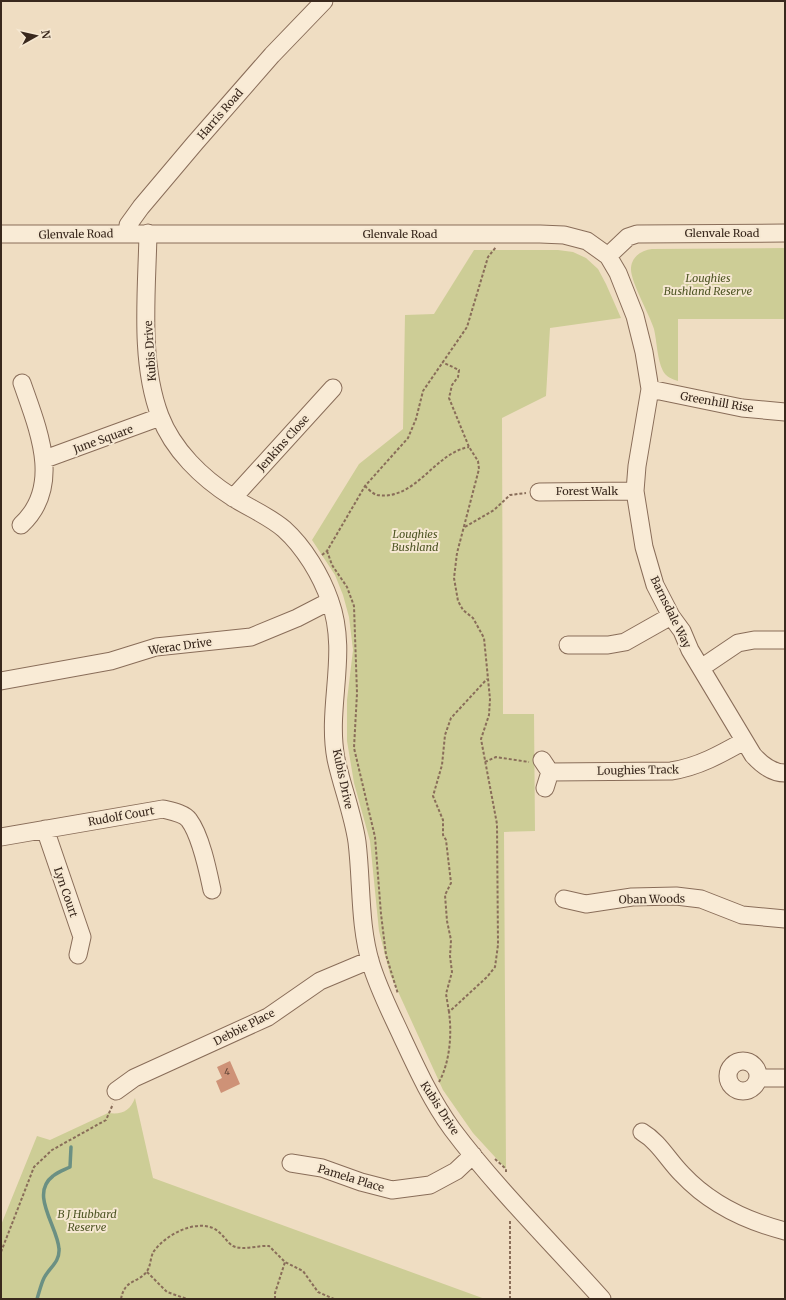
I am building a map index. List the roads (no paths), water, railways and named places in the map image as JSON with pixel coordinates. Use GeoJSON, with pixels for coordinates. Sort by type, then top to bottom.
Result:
{"type":"FeatureCollection","features":[{"type":"Feature","properties":{"kind":"street","name":"Harris Road"},"geometry":{"type":"LineString","coordinates":[[128,234],[128,225],[141,207],[272,55],[324,1]]}},
{"type":"Feature","properties":{"kind":"street","name":"Kubis Drive"},"geometry":{"type":"LineString","coordinates":[[148,233],[148,352],[150,379],[160,418],[183,456],[204,478],[284,530],[312,564],[330,601],[337,630],[339,660],[334,723],[336,756],[356,838],[363,922],[370,960],[380,991],[427,1091],[451,1127],[505,1192],[602,1299]]}},
{"type":"Feature","properties":{"kind":"street","name":"Glenvale Road"},"geometry":{"type":"LineString","coordinates":[[1,234],[564,234],[587,241],[608,256],[628,237],[637,234],[785,233]]}},
{"type":"Feature","properties":{"kind":"street","name":"Barnsdale Way"},"geometry":{"type":"LineString","coordinates":[[608,256],[618,273],[636,316],[650,389],[637,466],[635,491],[644,547],[655,585],[682,631],[700,668],[744,741],[762,764],[780,773],[785,773]]}},
{"type":"Feature","properties":{"kind":"street"},"geometry":{"type":"LineString","coordinates":[[21,526],[32,515],[42,493],[45,459],[37,425],[22,383]]}},
{"type":"Feature","properties":{"kind":"street","name":"Jenkins Close"},"geometry":{"type":"LineString","coordinates":[[233,498],[333,388]]}},
{"type":"Feature","properties":{"kind":"street","name":"Greenhill Rise"},"geometry":{"type":"LineString","coordinates":[[650,389],[742,408],[785,412]]}},
{"type":"Feature","properties":{"kind":"street","name":"June Square"},"geometry":{"type":"LineString","coordinates":[[45,459],[160,418]]}},
{"type":"Feature","properties":{"kind":"street","name":"Forest Walk"},"geometry":{"type":"LineString","coordinates":[[536,492],[635,491]]}},
{"type":"Feature","properties":{"kind":"street","name":"Werac Drive"},"geometry":{"type":"LineString","coordinates":[[1,681],[111,661],[156,647],[251,637],[298,618],[330,601]]}},
{"type":"Feature","properties":{"kind":"street"},"geometry":{"type":"LineString","coordinates":[[565,646],[625,642],[672,616]]}},
{"type":"Feature","properties":{"kind":"street"},"geometry":{"type":"LineString","coordinates":[[700,668],[738,643],[754,640],[785,640]]}},
{"type":"Feature","properties":{"kind":"street","name":"Loughies Track"},"geometry":{"type":"LineString","coordinates":[[545,788],[541,765],[671,771],[698,765],[744,741]]}},
{"type":"Feature","properties":{"kind":"street","name":"Rudolf Court"},"geometry":{"type":"LineString","coordinates":[[1,837],[163,809],[176,812],[188,819],[200,844],[212,890]]}},
{"type":"Feature","properties":{"kind":"street","name":"Lyn Court"},"geometry":{"type":"LineString","coordinates":[[45,829],[82,937],[78,955]]}},
{"type":"Feature","properties":{"kind":"street","name":"Oban Woods"},"geometry":{"type":"LineString","coordinates":[[564,899],[586,904],[632,897],[676,896],[701,899],[742,915],[785,919]]}},
{"type":"Feature","properties":{"kind":"street","name":"Debbie Place"},"geometry":{"type":"LineString","coordinates":[[116,1091],[134,1078],[268,1016],[320,981],[370,960]]}},
{"type":"Feature","properties":{"kind":"street"},"geometry":{"type":"LineString","coordinates":[[758,1078],[785,1078]]}},
{"type":"Feature","properties":{"kind":"street"},"geometry":{"type":"LineString","coordinates":[[642,1132],[651,1137],[682,1174],[710,1199],[757,1224],[785,1231]]}},
{"type":"Feature","properties":{"kind":"street","name":"Pamela Place"},"geometry":{"type":"LineString","coordinates":[[291,1162],[322,1168],[361,1182],[392,1190],[430,1185],[456,1172],[473,1155]]}},
{"type":"Feature","properties":{"kind":"waterway"},"geometry":{"type":"LineString","coordinates":[[37,1299],[44,1278],[58,1258],[59,1254],[57,1240],[44,1201],[46,1183],[53,1176],[70,1167],[71,1147]]}},
{"type":"Feature","properties":{"kind":"park label","name":"Loughies Bushland Reserve"},"geometry":{"type":"Point","coordinates":[708,284]}},
{"type":"Feature","properties":{"kind":"park label","name":"Loughies Bushland"},"geometry":{"type":"Point","coordinates":[415,540]}},
{"type":"Feature","properties":{"kind":"park label","name":"B J Hubbard Reserve"},"geometry":{"type":"Point","coordinates":[87,1220]}}]}
